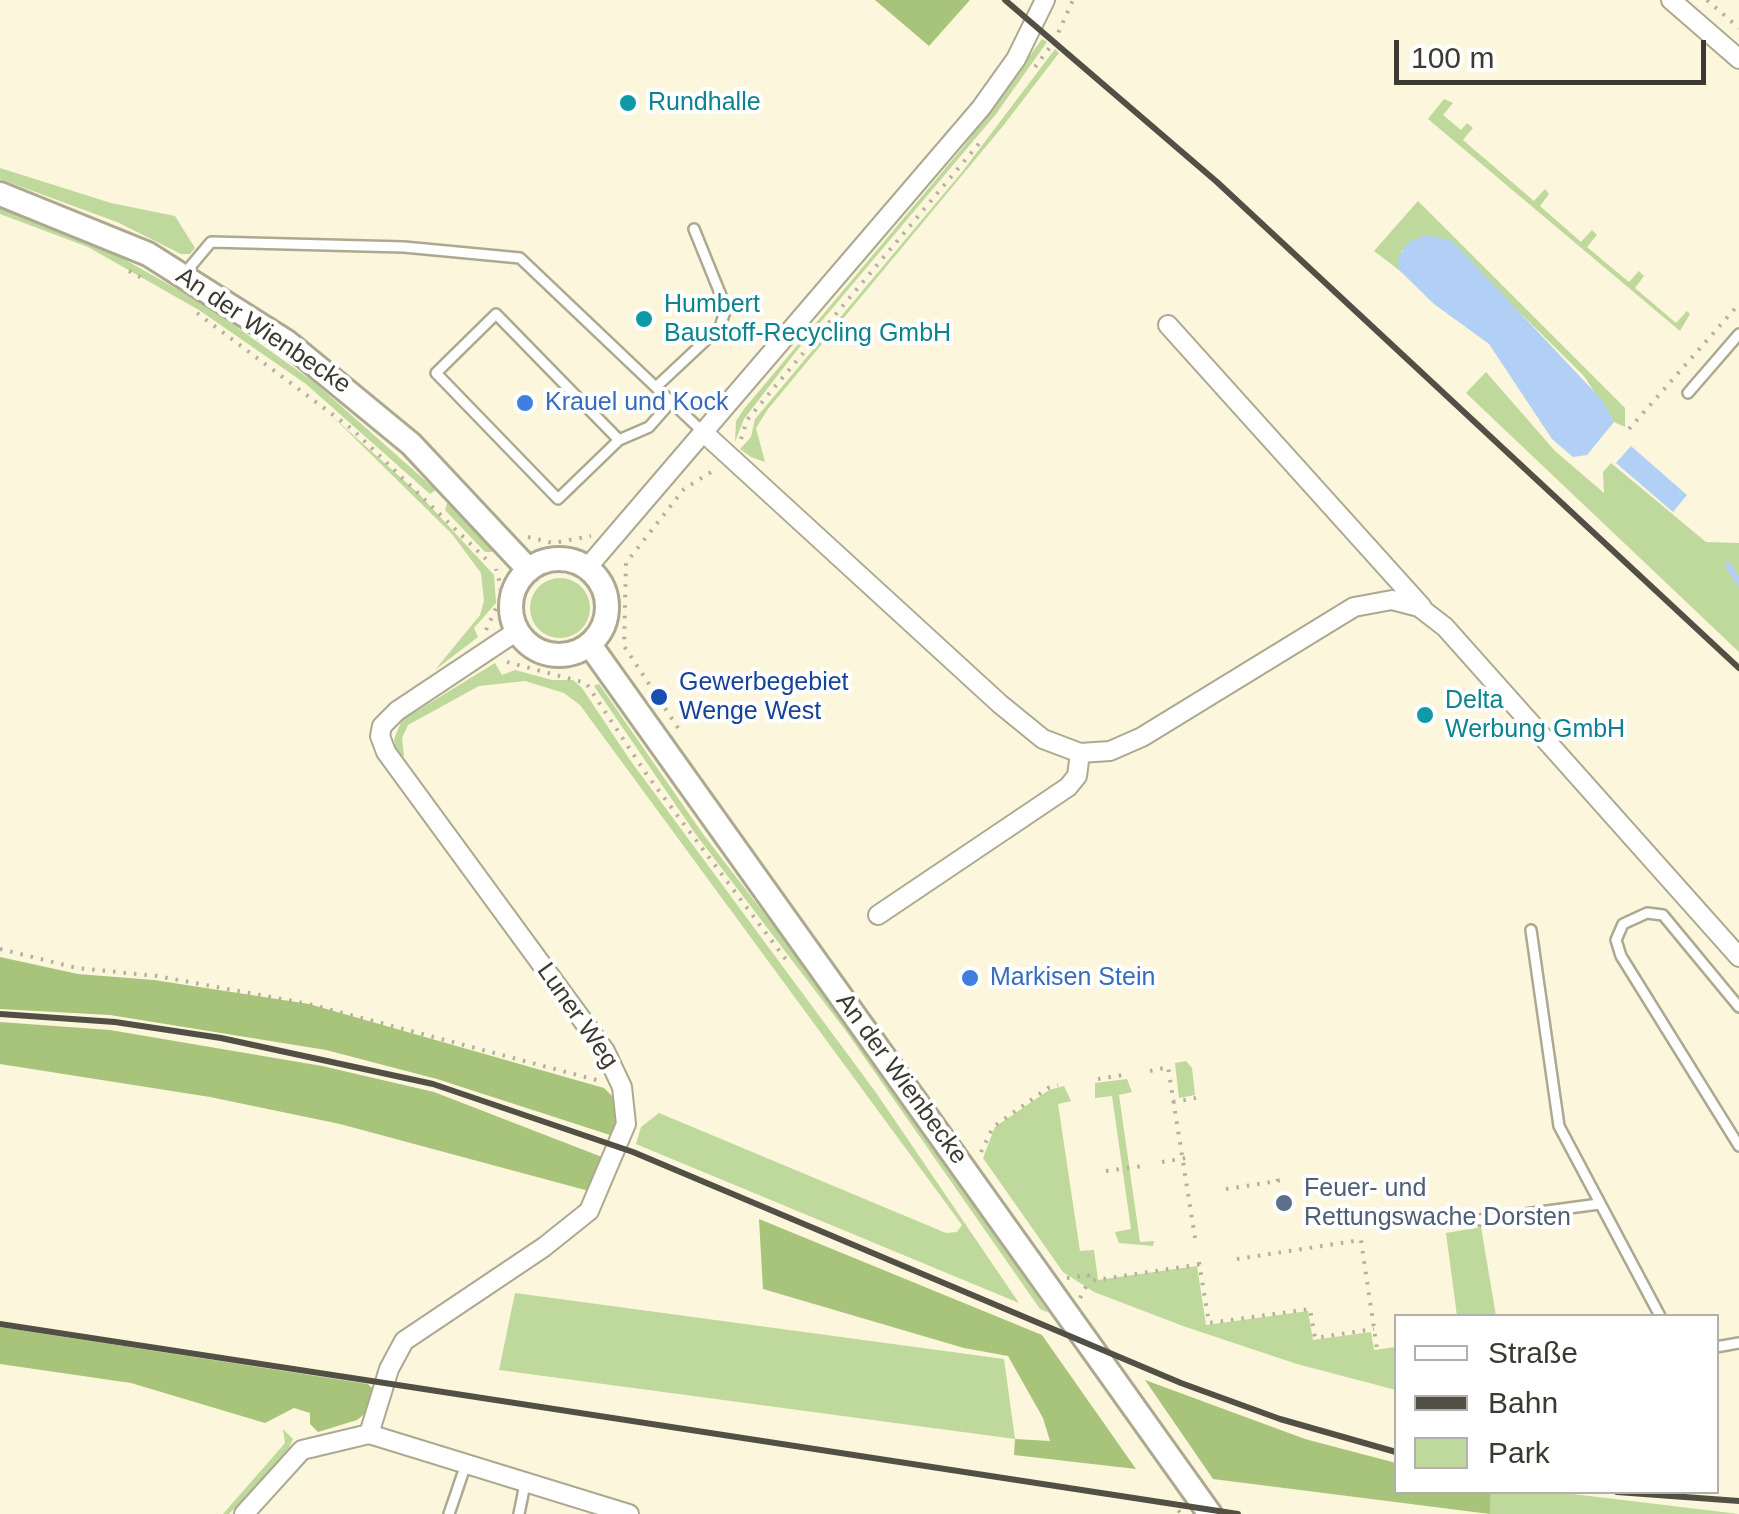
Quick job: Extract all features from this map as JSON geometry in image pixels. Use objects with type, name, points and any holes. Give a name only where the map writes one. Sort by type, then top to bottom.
[{"type":"street","points":[[586,568],[981,108],[1016,59],[1046,0]]},
{"type":"street","points":[[1670,0],[1739,60]]},
{"type":"street","name":"An der Wienbecke","points":[[0,194],[103,233],[183,275],[275,333],[360,398],[436,468],[529,570]]},
{"type":"street","points":[[1168,325],[1739,957]]},
{"type":"street","points":[[703,432],[1000,704],[1043,740],[1080,753],[1127,746],[1354,607],[1392,600],[1427,612]]},
{"type":"street","points":[[557,559],[586,568],[605,591],[608,606],[600,634],[575,653],[542,652],[517,630],[512,618],[514,592],[529,570],[557,559]]},
{"type":"street","name":"Luner Weg","points":[[370,1434],[389,1368],[404,1340],[544,1247],[589,1211],[626,1124],[622,1087],[606,1051],[386,752],[380,736],[382,726],[397,711],[517,630]]},
{"type":"street","name":"An der Wienbecke","points":[[590,645],[1210,1514]]},
{"type":"street","points":[[878,915],[1068,787],[1077,776],[1080,753]]},
{"type":"street","points":[[244,1514],[302,1450],[370,1434],[591,1509],[629,1514]]},
{"type":"lane","points":[[656,388],[720,327],[726,308],[694,229]]},
{"type":"lane","points":[[183,275],[210,242],[404,248],[520,258],[703,432]]},
{"type":"lane","points":[[618,440],[496,314],[436,373],[558,499],[618,440],[648,427],[671,402]]},
{"type":"lane","points":[[1688,394],[1739,334]]},
{"type":"lane","points":[[1739,1007],[1663,915],[1648,913],[1623,924],[1616,940],[1621,956],[1739,1146]]},
{"type":"lane","points":[[1531,930],[1559,1126],[1659,1314]]},
{"type":"lane","points":[[1480,1220],[1599,1204]]},
{"type":"lane","points":[[449,1514],[464,1466]]},
{"type":"lane","points":[[519,1514],[525,1484]]},
{"type":"path","points":[[1032,72],[1054,42],[1073,0]]},
{"type":"path","points":[[1707,0],[1739,28]]},
{"type":"path","points":[[626,652],[626,563],[684,489],[713,474],[729,456],[748,420],[988,131]]},
{"type":"path","points":[[127,271],[159,287]]},
{"type":"path","points":[[1629,429],[1739,304]]},
{"type":"path","points":[[191,309],[352,429],[494,565],[501,587],[486,632]]},
{"type":"path","points":[[524,538],[533,536],[554,543],[593,536]]},
{"type":"path","points":[[502,658],[586,683]]},
{"type":"path","points":[[0,949],[77,968],[157,976],[310,1004],[622,1087]]},
{"type":"path","points":[[1150,1070],[1168,1068],[1196,1244]]},
{"type":"path","points":[[1098,1079],[1123,1075]]},
{"type":"path","points":[[980,1162],[993,1126],[1058,1085]]},
{"type":"path","points":[[1173,1102],[1196,1098]]},
{"type":"path","points":[[1162,1162],[1184,1158]]},
{"type":"path","points":[[1106,1171],[1143,1166]]},
{"type":"path","points":[[1226,1190],[1278,1181],[1277,1177]]},
{"type":"path","points":[[1236,1259],[1361,1240],[1377,1349]]},
{"type":"path","points":[[1089,1281],[1200,1263],[1209,1324],[1310,1310],[1315,1338],[1374,1329]]},
{"type":"path","points":[[1062,1279],[1088,1275],[1086,1293],[1077,1300]]},
{"type":"green space","points":[[875,0],[970,0],[929,46]]},
{"type":"green space","points":[[1042,39],[1047,42],[996,114],[798,349],[744,419],[735,442],[736,421],[744,409],[964,146]]},
{"type":"green space","points":[[1055,49],[1059,53],[1003,126],[768,409],[756,428],[765,462],[740,449],[751,437],[755,419],[962,172]]},
{"type":"green space","points":[[1444,99],[1453,103],[1443,115],[1461,130],[1467,123],[1473,128],[1463,140],[1534,201],[1545,189],[1549,194],[1540,206],[1581,242],[1592,230],[1597,235],[1587,247],[1629,282],[1639,271],[1644,276],[1635,288],[1676,323],[1687,311],[1690,314],[1680,331],[1428,119]]},
{"type":"green space","points":[[0,168],[111,203],[175,216],[195,248],[190,254],[181,254],[117,222],[0,179]]},
{"type":"green space","points":[[1418,201],[1625,408],[1625,427],[1614,422],[1584,376],[1488,281],[1402,250],[1399,270],[1374,251]]},
{"type":"green space","points":[[0,206],[90,240],[207,306],[314,382],[436,490],[430,494],[306,384],[199,310],[88,247],[0,214]]},
{"type":"green space","points":[[1486,372],[1555,451],[1604,493],[1603,472],[1611,463],[1706,542],[1739,543],[1739,652],[1466,393]]},
{"type":"green space","points":[[332,416],[418,493],[494,575],[496,603],[474,628],[478,637],[435,670],[480,615],[484,601],[481,573],[452,534]]},
{"type":"green space","points":[[447,503],[494,552],[485,552],[445,510]]},
{"type":"green space","points":[[560,578],[581,587],[590,608],[581,629],[560,638],[539,629],[530,608],[539,587]]},
{"type":"green space","points":[[495,663],[502,675],[515,670],[552,680],[573,680],[582,688],[630,760],[877,1094],[1019,1303],[636,1144],[641,1127],[659,1113],[946,1233],[957,1232],[962,1225],[580,705],[564,693],[525,681],[479,686],[408,725],[402,738],[404,756],[397,756],[394,739],[402,720]]},
{"type":"green space","points":[[599,684],[703,834],[853,1029],[1049,1313],[1040,1309],[846,1031],[697,836],[594,686]]},
{"type":"green space","points":[[0,957],[78,974],[154,980],[309,1004],[604,1088],[612,1096],[618,1129],[613,1136],[437,1079],[326,1050],[110,1015],[0,1009]]},
{"type":"green space","points":[[0,1022],[110,1030],[322,1066],[434,1092],[602,1157],[589,1191],[340,1124],[210,1097],[0,1064]]},
{"type":"green space","points":[[1186,1061],[1192,1068],[1195,1095],[1179,1098],[1175,1063]]},
{"type":"green space","points":[[1127,1079],[1132,1092],[1119,1095],[1140,1242],[1154,1241],[1153,1246],[1119,1243],[1115,1232],[1131,1229],[1112,1096],[1095,1098],[1095,1083]]},
{"type":"green space","points":[[1064,1086],[1071,1101],[1058,1104],[1080,1251],[1094,1250],[1098,1280],[1197,1266],[1206,1325],[1308,1311],[1313,1340],[1371,1332],[1374,1350],[1394,1347],[1394,1389],[1297,1364],[1183,1326],[1094,1292],[1063,1272],[983,1158],[995,1127],[1049,1090]]},
{"type":"green space","points":[[759,1219],[1042,1335],[1136,1469],[1014,1455],[1015,1439],[1050,1441],[1043,1418],[1008,1356],[964,1348],[763,1289]]},
{"type":"green space","points":[[1481,1227],[1496,1314],[1457,1314],[1446,1233]]},
{"type":"green space","points":[[515,1293],[1004,1359],[1015,1439],[499,1370]]},
{"type":"green space","points":[[0,1327],[368,1384],[374,1390],[372,1408],[357,1420],[318,1432],[310,1424],[310,1413],[294,1408],[265,1423],[131,1383],[0,1364]]},
{"type":"green space","points":[[1145,1380],[1305,1439],[1394,1462],[1394,1494],[1491,1494],[1490,1514],[1213,1479]]},
{"type":"green space","points":[[283,1429],[293,1439],[286,1455],[229,1514],[223,1514],[285,1443]]},
{"type":"green space","points":[[1491,1494],[1573,1494],[1739,1514],[1490,1514]]},
{"type":"water","points":[[1425,235],[1450,240],[1460,249],[1602,400],[1614,422],[1587,455],[1573,457],[1552,439],[1489,344],[1434,304],[1399,270],[1398,259],[1407,243]]},
{"type":"water","points":[[1631,446],[1687,495],[1673,512],[1616,463]]},
{"type":"waterway","points":[[1728,565],[1739,583]]},
{"type":"railway","points":[[1005,0],[1217,182],[1739,668]]},
{"type":"railway","points":[[0,1014],[115,1022],[221,1038],[433,1084],[633,1152],[1181,1383],[1280,1419],[1394,1451]]},
{"type":"railway","points":[[0,1324],[1238,1514]]},
{"type":"railway","points":[[1644,1494],[1739,1501]]},
{"type":"place","name":"Rundhalle","points":[[628,103]]},
{"type":"place","name":"Humbert Baustoff-Recycling GmbH","points":[[644,319]]},
{"type":"place","name":"Krauel und Kock","points":[[525,403]]},
{"type":"place","name":"Gewerbegebiet Wenge West","points":[[659,697]]},
{"type":"place","name":"Delta Werbung GmbH","points":[[1425,715]]},
{"type":"place","name":"Markisen Stein","points":[[970,978]]},
{"type":"place","name":"Feuer- und Rettungswache Dorsten","points":[[1284,1203]]}]
